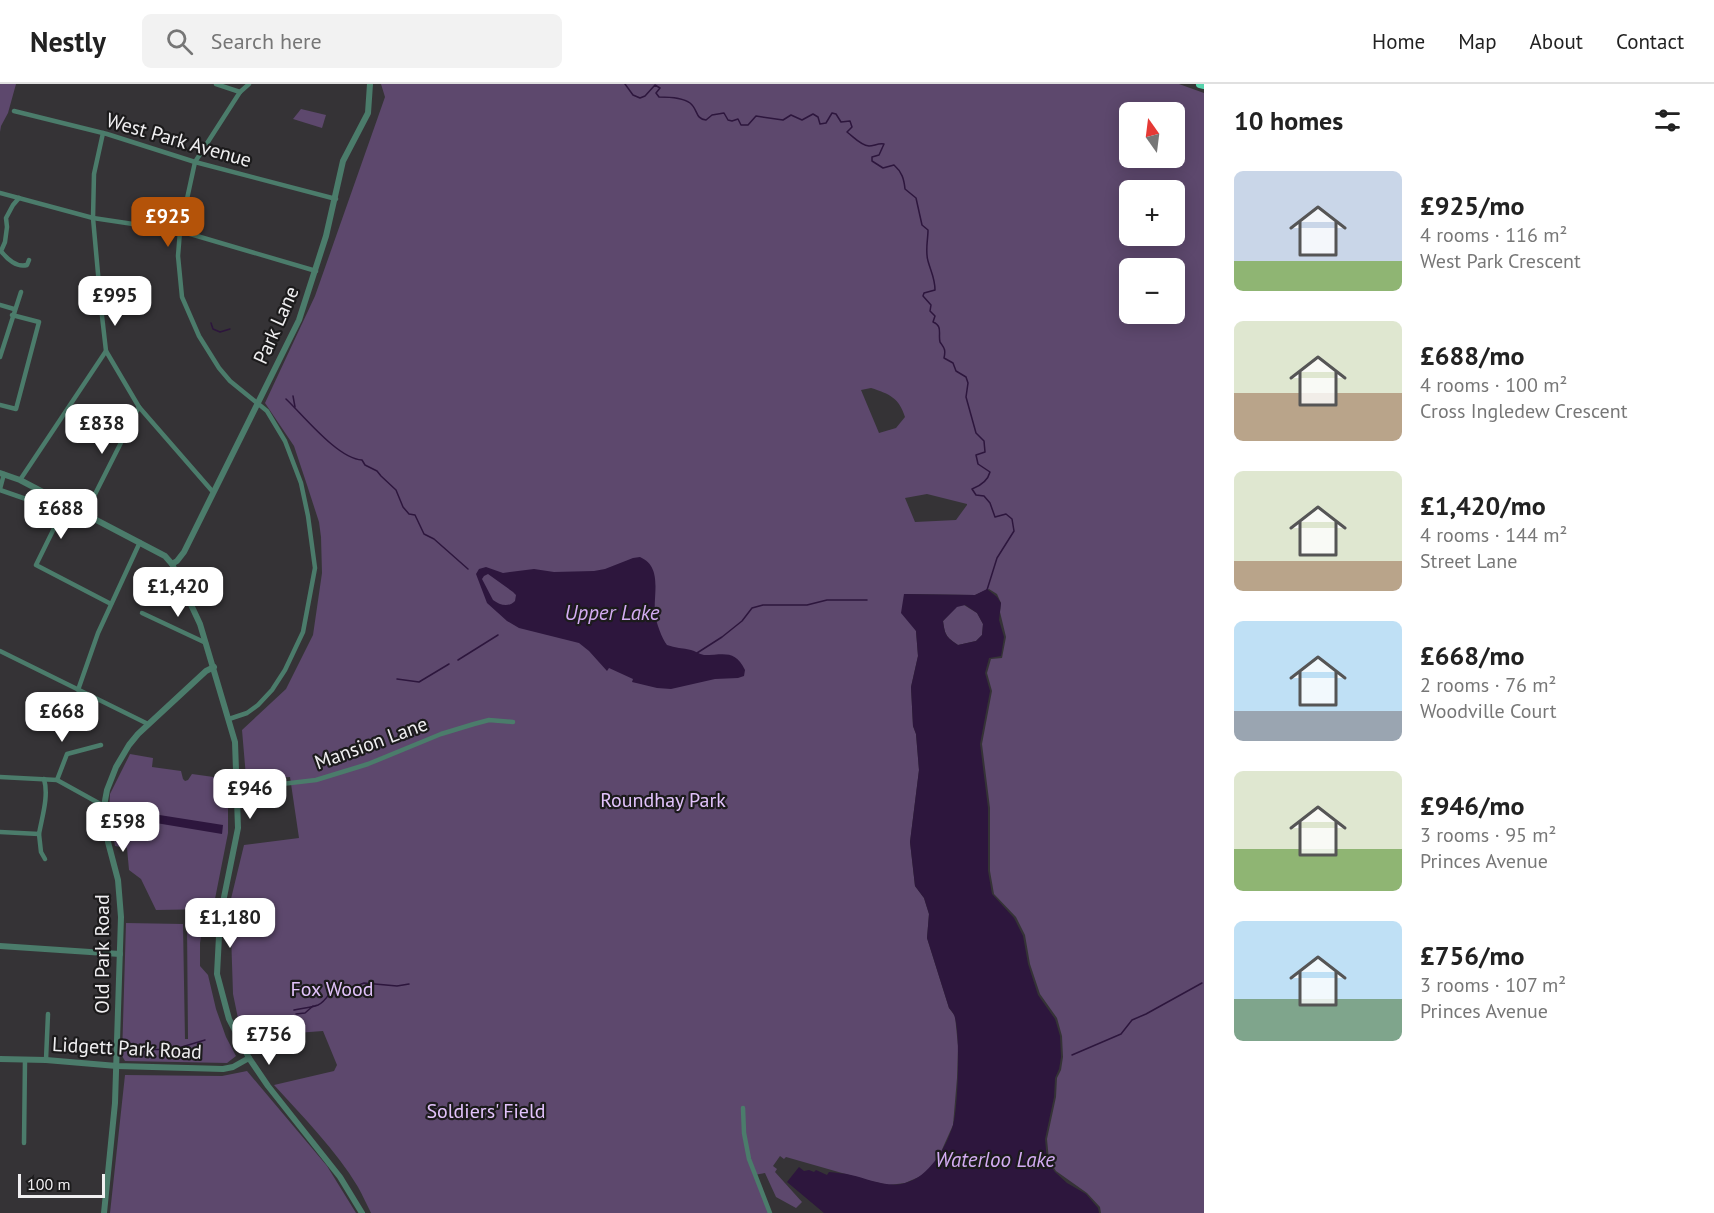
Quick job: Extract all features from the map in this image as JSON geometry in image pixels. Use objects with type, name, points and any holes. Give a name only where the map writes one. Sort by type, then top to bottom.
[{"type":"highway","points":[[1200,84],[1204,86]]},
{"type":"street","points":[[216,84],[240,92]]},
{"type":"street","points":[[229,719],[247,713],[258,705],[272,690],[285,670],[303,632],[315,568],[301,483],[285,441],[267,411],[230,381],[219,368],[198,336],[182,297],[178,256],[180,231],[195,162],[240,92],[249,84]]},
{"type":"street","name":"Park Lane","points":[[172,564],[184,552],[299,320],[316,271],[336,199],[343,160],[368,112],[370,84]]},
{"type":"street","name":"West Park Avenue","points":[[14,111],[103,133],[195,162],[336,199]]},
{"type":"street","points":[[103,133],[94,174],[93,218],[106,351],[139,407],[213,492]]},
{"type":"street","points":[[0,193],[93,218],[180,231],[316,271]]},
{"type":"street","points":[[19,198],[6,218],[7,227],[1,251],[11,261],[30,271]]},
{"type":"street","points":[[24,267],[29,260]]},
{"type":"street","points":[[0,357],[1,348],[21,292]]},
{"type":"street","points":[[0,305],[39,322],[16,409],[0,405]]},
{"type":"street","points":[[0,327],[8,329]]},
{"type":"street","points":[[20,480],[106,351]]},
{"type":"street","points":[[85,514],[139,407]]},
{"type":"street","points":[[36,489],[26,499],[0,489],[2,474],[20,480],[165,556],[172,564],[200,624],[235,742],[238,828],[220,917],[218,979],[229,1019],[249,1058],[268,1086],[340,1177],[362,1213]]},
{"type":"street","points":[[66,504],[36,565],[111,604]]},
{"type":"street","points":[[78,690],[98,633],[140,542]]},
{"type":"street","points":[[142,613],[206,643]]},
{"type":"street","points":[[0,651],[148,724]]},
{"type":"street","name":"Old Park Road","points":[[104,1213],[117,1066],[121,899],[107,836],[104,806],[107,790],[116,767],[129,745],[148,724],[206,671],[214,667]]},
{"type":"street","name":"Mansion Lane","points":[[238,789],[316,780],[368,764],[441,734],[474,724],[489,720],[513,722]]},
{"type":"street","points":[[57,780],[66,754],[101,746]]},
{"type":"street","points":[[0,777],[57,780],[104,806]]},
{"type":"street","points":[[44,779],[46,796],[39,834],[41,852],[45,859]]},
{"type":"street","points":[[0,832],[39,834]]},
{"type":"street","points":[[0,946],[120,954]]},
{"type":"street","points":[[46,1060],[48,1014]]},
{"type":"street","name":"Lidgett Park Road","points":[[0,1059],[224,1069],[249,1058]]},
{"type":"street","points":[[24,1143],[25,1060]]},
{"type":"street","points":[[743,1108],[747,1150],[754,1175],[764,1194],[770,1213]]},
{"type":"green space","points":[[0,84],[16,84],[0,132]]},
{"type":"green space","points":[[381,84],[1179,84],[1204,93],[1204,1213],[1101,1213],[1100,1207],[1087,1193],[1056,1171],[1049,1160],[1047,1139],[1056,1097],[1057,1078],[1063,1057],[1062,1036],[1057,1018],[1040,994],[1030,964],[1025,935],[1016,917],[994,894],[990,871],[990,808],[982,744],[992,691],[987,673],[991,659],[1002,658],[1006,637],[1000,612],[1001,603],[997,594],[989,589],[975,595],[904,594],[916,631],[918,656],[911,687],[919,770],[910,842],[915,886],[924,898],[929,914],[927,938],[949,1008],[955,1016],[958,1046],[953,1125],[931,1168],[921,1176],[905,1183],[889,1185],[786,1157],[784,1159],[780,1156],[773,1166],[777,1169],[775,1172],[802,1202],[796,1208],[776,1197],[765,1173],[754,1175],[771,1213],[371,1213],[358,1187],[340,1160],[274,1085],[334,1071],[337,1065],[323,1031],[296,1033],[248,1044],[239,1023],[233,994],[230,903],[244,845],[299,838],[290,777],[249,781],[246,777],[242,730],[286,689],[313,635],[322,573],[319,522],[294,446],[265,403],[315,296],[385,97]],"holes":[[[871,388],[897,401],[905,417],[896,428],[879,433],[861,390]],[[927,494],[967,505],[956,520],[915,522],[905,498]]]},
{"type":"green space","points":[[301,109],[326,115],[322,128],[293,119]]},
{"type":"green space","points":[[964,605],[977,613],[983,624],[982,635],[976,641],[958,645],[947,635],[943,621],[957,606]]},
{"type":"green space","points":[[130,754],[153,758],[152,767],[181,771],[185,781],[192,774],[228,779],[228,833],[213,909],[156,910],[141,879],[129,870],[127,848],[115,846],[109,811],[110,794]]},
{"type":"green space","points":[[126,923],[183,924],[185,1039],[188,1039],[187,925],[203,925],[200,966],[208,975],[216,1009],[236,1056],[227,1063],[125,1061],[122,1056]]},
{"type":"green space","points":[[247,1071],[327,1166],[356,1213],[110,1213],[125,1075],[222,1076]]},
{"type":"water","name":"Upper Lake","points":[[640,557],[652,567],[656,617],[661,635],[667,645],[704,655],[733,656],[745,670],[744,676],[715,679],[671,689],[632,682],[633,679],[609,668],[607,671],[579,643],[519,628],[507,621],[487,603],[476,574],[479,569],[486,567],[503,573],[534,569],[554,572],[594,571]],"holes":[[[488,574],[516,595],[515,601],[507,605],[498,603],[493,600],[482,579]]]},
{"type":"water","name":"Waterloo Lake","points":[[987,589],[997,597],[1001,603],[999,620],[1004,637],[1001,656],[989,658],[985,673],[990,691],[980,744],[988,808],[988,871],[992,894],[1014,918],[1023,936],[1028,964],[1038,995],[1055,1019],[1060,1036],[1061,1057],[1055,1078],[1054,1097],[1045,1139],[1047,1161],[1067,1183],[1086,1194],[1098,1208],[1099,1213],[824,1213],[787,1182],[799,1167],[804,1171],[814,1172],[816,1170],[827,1175],[829,1172],[846,1174],[885,1184],[905,1183],[922,1175],[929,1168],[941,1152],[953,1125],[958,1070],[956,1024],[927,938],[929,914],[924,898],[915,886],[910,842],[919,770],[911,687],[918,656],[916,631],[901,613],[904,594],[975,595]],"holes":[[[965,605],[977,613],[983,624],[982,635],[976,641],[958,645],[945,633],[943,621],[957,607]]]},
{"type":"water","points":[[134,811],[223,825],[222,834],[132,819]]},
{"type":"waterway","points":[[625,84],[633,95],[640,98],[655,85],[660,88],[656,93],[659,97],[687,101],[693,105],[702,119],[706,120],[712,115],[724,113],[728,120],[738,119],[741,125],[748,125],[756,116],[783,120],[791,115],[802,120],[813,114],[818,117],[820,124],[826,123],[832,113],[836,114],[841,122],[850,121],[852,127],[847,132],[860,142],[869,146],[884,144],[879,155],[872,157],[872,161],[883,168],[894,165],[902,176],[905,189],[916,198],[922,225],[928,230],[927,257],[935,286],[935,290],[924,293],[923,296],[931,305],[930,311],[935,316],[933,322],[939,328],[940,342],[945,351],[944,358],[953,363],[956,371],[966,377],[968,383],[966,397],[976,433],[984,441],[985,452],[976,455],[978,464],[990,472],[983,482],[972,489],[976,495],[984,496],[990,503],[995,517],[1006,514],[1012,519],[1014,531],[997,558],[987,590]]},
{"type":"waterway","points":[[211,323],[213,329],[220,332],[230,329]]},
{"type":"waterway","points":[[293,396],[295,407]]},
{"type":"waterway","points":[[286,399],[342,452],[362,460],[365,465],[377,471],[396,490],[403,507],[409,514],[415,515],[424,534],[434,539],[468,569]]},
{"type":"waterway","points":[[697,653],[742,621],[752,608],[763,605],[807,605],[827,600],[867,600]]},
{"type":"waterway","points":[[458,660],[498,635]]},
{"type":"waterway","points":[[397,679],[419,682],[449,664]]},
{"type":"waterway","points":[[294,1010],[318,1005],[340,984],[351,988],[364,983],[397,986],[409,984]]},
{"type":"waterway","points":[[1072,1055],[1121,1034],[1132,1020],[1202,983]]},
{"type":"waterway","points":[[296,1014],[305,1013],[313,1006]]},
{"type":"waterway","points":[[132,1052],[175,1049],[205,1040]]},
{"type":"park label","name":"Roundhay Park","points":[[663,800]]},
{"type":"park label","name":"Fox Wood","points":[[332,989]]},
{"type":"park label","name":"Soldiers' Field","points":[[486,1111]]}]
